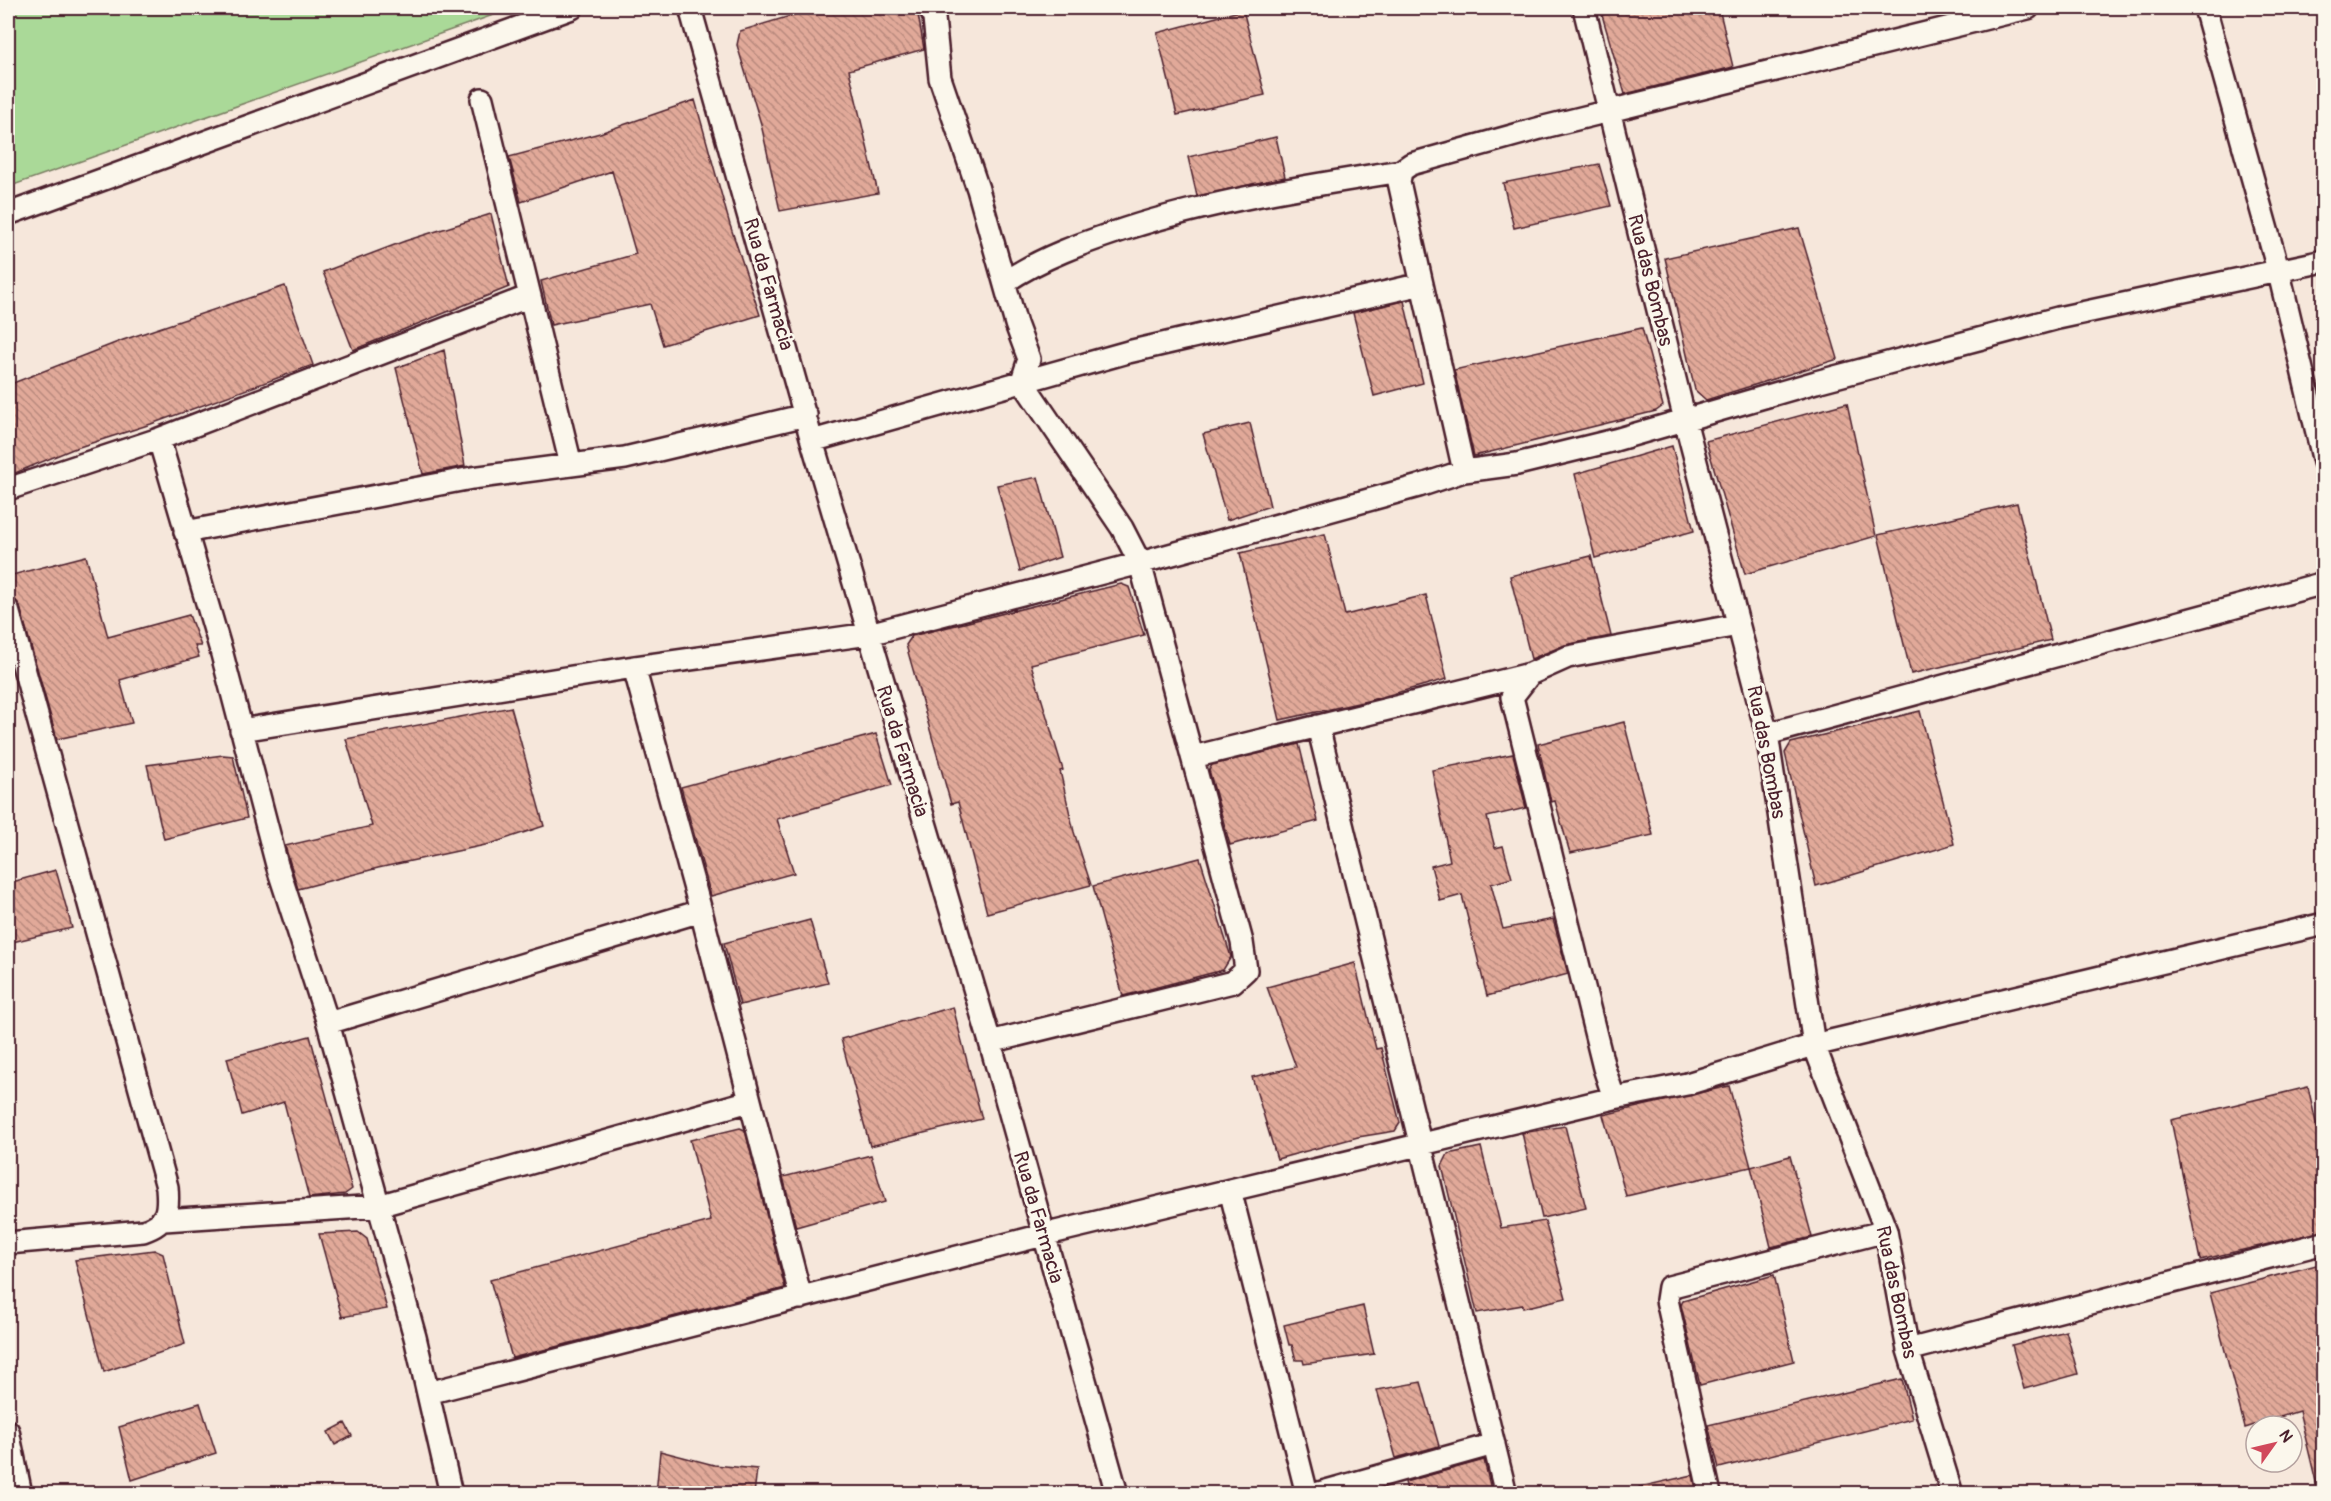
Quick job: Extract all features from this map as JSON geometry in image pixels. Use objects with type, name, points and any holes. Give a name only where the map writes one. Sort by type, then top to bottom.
[{"type":"street","points":[[8,214],[572,8]]},
{"type":"street","name":"Rua da Farmacia","points":[[690,8],[812,441],[990,1042],[1117,1494]]},
{"type":"street","points":[[930,8],[934,18],[940,78],[978,189],[1029,359],[1022,381]]},
{"type":"street","name":"Rua das Bombas","points":[[1584,8],[1685,420],[1767,734],[1814,1045],[1886,1231],[1908,1350],[1952,1494]]},
{"type":"street","points":[[1005,282],[1030,265],[1086,242],[1176,213],[1267,193],[1401,171],[1411,164],[1610,111],[2028,8]]},
{"type":"street","points":[[2205,8],[2278,273],[2324,462]]},
{"type":"street","points":[[482,99],[571,465]]},
{"type":"street","points":[[1401,171],[1399,182],[1464,471]]},
{"type":"street","points":[[241,730],[634,667],[869,634],[1140,563],[1464,471],[1517,464],[2058,318],[2278,273],[2324,261]]},
{"type":"street","points":[[812,441],[1128,352],[1422,284]]},
{"type":"street","points":[[8,489],[159,439],[530,296]]},
{"type":"street","points":[[990,1042],[1233,982],[1246,970],[1242,942],[1140,563],[1122,528],[1022,381]]},
{"type":"street","points":[[185,532],[472,478],[625,458],[806,415]]},
{"type":"street","points":[[159,439],[200,578],[277,865],[328,1023],[428,1393],[451,1494]]},
{"type":"street","points":[[1767,734],[2324,583]]},
{"type":"street","points":[[8,610],[167,1187],[169,1208],[164,1220],[156,1227],[143,1231],[8,1243]]},
{"type":"street","points":[[1192,757],[1530,674],[1568,657],[1738,625]]},
{"type":"street","points":[[634,667],[701,911],[801,1298]]},
{"type":"street","points":[[1530,674],[1512,697],[1604,1068],[1614,1098]]},
{"type":"street","points":[[1318,726],[1506,1494]]},
{"type":"street","points":[[328,1023],[701,911]]},
{"type":"street","points":[[428,1393],[1043,1235],[1614,1098],[1686,1084],[1754,1061],[1814,1045],[2324,924]]},
{"type":"street","points":[[164,1220],[378,1206],[750,1101]]},
{"type":"street","points":[[1230,1190],[1307,1494]]},
{"type":"street","points":[[1710,1494],[1667,1300],[1670,1287],[1886,1231]]},
{"type":"street","points":[[1908,1350],[2324,1243]]},
{"type":"street","points":[[8,1431],[21,1494]]},
{"type":"street","points":[[1315,1494],[1494,1444]]},
{"type":"green space","points":[[8,8],[513,8],[8,187]]},
{"type":"building","points":[[817,8],[917,8],[924,49],[849,70],[878,193],[780,211],[761,124],[737,45],[740,31]]},
{"type":"building","points":[[1628,8],[1719,8],[1733,67],[1625,94],[1602,15]]},
{"type":"building","points":[[1243,10],[1265,95],[1177,115],[1157,33]]},
{"type":"building","points":[[695,100],[730,225],[760,315],[663,345],[650,304],[551,325],[541,281],[636,254],[612,171],[521,202],[509,157],[600,133]]},
{"type":"building","points":[[1276,137],[1285,177],[1197,196],[1188,157]]},
{"type":"building","points":[[1599,164],[1611,206],[1514,228],[1503,183]]},
{"type":"building","points":[[491,214],[509,287],[353,350],[323,272],[405,241]]},
{"type":"building","points":[[1799,228],[1838,359],[1706,400],[1695,390],[1665,258]]},
{"type":"building","points":[[285,286],[313,365],[151,424],[73,449],[8,476],[8,385],[123,340]]},
{"type":"building","points":[[1404,301],[1423,383],[1374,396],[1353,313]]},
{"type":"building","points":[[1642,328],[1663,406],[1656,411],[1474,456],[1454,370]]},
{"type":"building","points":[[444,350],[465,466],[423,474],[396,368]]},
{"type":"building","points":[[1847,403],[1876,536],[1745,574],[1706,441]]},
{"type":"building","points":[[1250,423],[1270,506],[1227,520],[1203,434]]},
{"type":"building","points":[[1672,446],[1694,531],[1595,558],[1575,474]]},
{"type":"building","points":[[1038,477],[1060,557],[1020,571],[997,485]]},
{"type":"building","points":[[2017,503],[2051,640],[1911,674],[1878,535]]},
{"type":"building","points":[[1325,534],[1345,615],[1426,595],[1447,679],[1367,701],[1280,720],[1240,553]]},
{"type":"building","points":[[86,556],[108,637],[189,615],[201,646],[195,646],[199,657],[120,680],[132,723],[57,739],[20,607],[10,598],[8,576]]},
{"type":"building","points":[[1591,556],[1611,636],[1565,645],[1531,659],[1510,576]]},
{"type":"building","points":[[1121,584],[1129,587],[1144,635],[1031,664],[1063,770],[1060,771],[1074,832],[1091,885],[987,913],[958,802],[951,804],[906,645],[912,636]]},
{"type":"building","points":[[511,707],[544,826],[490,844],[378,868],[298,889],[285,846],[372,826],[346,739]]},
{"type":"building","points":[[1920,711],[1954,844],[1816,886],[1785,753],[1791,743]]},
{"type":"building","points":[[1624,722],[1653,835],[1570,853],[1555,801],[1551,802],[1538,744]]},
{"type":"building","points":[[876,734],[892,785],[777,819],[794,873],[711,896],[681,787]]},
{"type":"building","points":[[1299,744],[1318,821],[1230,845],[1209,770],[1212,765]]},
{"type":"building","points":[[1513,754],[1526,808],[1487,817],[1495,848],[1503,846],[1512,878],[1491,884],[1503,929],[1553,919],[1568,974],[1487,996],[1462,895],[1440,901],[1431,866],[1450,861],[1432,770]]},
{"type":"building","points":[[223,755],[233,756],[247,818],[164,839],[147,765]]},
{"type":"building","points":[[1200,858],[1231,957],[1223,970],[1123,996],[1093,886]]},
{"type":"building","points":[[56,870],[72,928],[8,943],[8,883]]},
{"type":"building","points":[[810,920],[828,983],[740,1005],[724,943]]},
{"type":"building","points":[[1355,963],[1376,1049],[1381,1048],[1400,1123],[1395,1131],[1358,1137],[1277,1159],[1252,1077],[1296,1067],[1267,987]]},
{"type":"building","points":[[953,1007],[982,1119],[870,1146],[841,1039]]},
{"type":"building","points":[[310,1036],[352,1189],[345,1194],[309,1198],[284,1102],[242,1115],[227,1058]]},
{"type":"building","points":[[1729,1086],[1751,1167],[1626,1196],[1603,1115]]},
{"type":"building","points":[[2308,1087],[2324,1158],[2324,1231],[2200,1260],[2171,1120]]},
{"type":"building","points":[[1565,1126],[1586,1208],[1542,1218],[1522,1133]]},
{"type":"building","points":[[740,1128],[745,1130],[785,1288],[512,1358],[490,1280],[711,1221],[690,1140]]},
{"type":"building","points":[[1481,1147],[1501,1228],[1545,1221],[1566,1298],[1523,1308],[1523,1305],[1477,1313],[1442,1166],[1448,1154]]},
{"type":"building","points":[[871,1155],[885,1202],[796,1227],[783,1177]]},
{"type":"building","points":[[1790,1156],[1812,1237],[1771,1247],[1751,1167]]},
{"type":"building","points":[[358,1232],[367,1239],[387,1309],[342,1317],[319,1234]]},
{"type":"building","points":[[154,1250],[163,1254],[185,1344],[104,1372],[75,1260]]},
{"type":"building","points":[[2324,1263],[2324,1489],[2318,1490],[2304,1432],[2304,1414],[2300,1414],[2299,1411],[2289,1414],[2244,1414],[2244,1424],[2210,1293]]},
{"type":"building","points":[[1774,1275],[1794,1361],[1700,1385],[1681,1305],[1683,1301]]},
{"type":"building","points":[[1363,1306],[1374,1354],[1304,1364],[1303,1360],[1296,1360],[1284,1325]]},
{"type":"building","points":[[2066,1331],[2078,1374],[2024,1389],[2012,1345]]},
{"type":"building","points":[[1902,1379],[1912,1419],[1719,1468],[1708,1425]]},
{"type":"building","points":[[1421,1382],[1439,1446],[1396,1458],[1377,1390]]},
{"type":"building","points":[[200,1403],[216,1453],[132,1480],[119,1427]]},
{"type":"building","points":[[345,1423],[352,1436],[335,1445],[328,1432]]},
{"type":"building","points":[[660,1451],[714,1465],[757,1469],[754,1494],[656,1494]]},
{"type":"building","points":[[1484,1460],[1492,1494],[1408,1494],[1405,1482]]},
{"type":"building","points":[[1693,1475],[1697,1494],[1639,1494],[1639,1487]]}]
